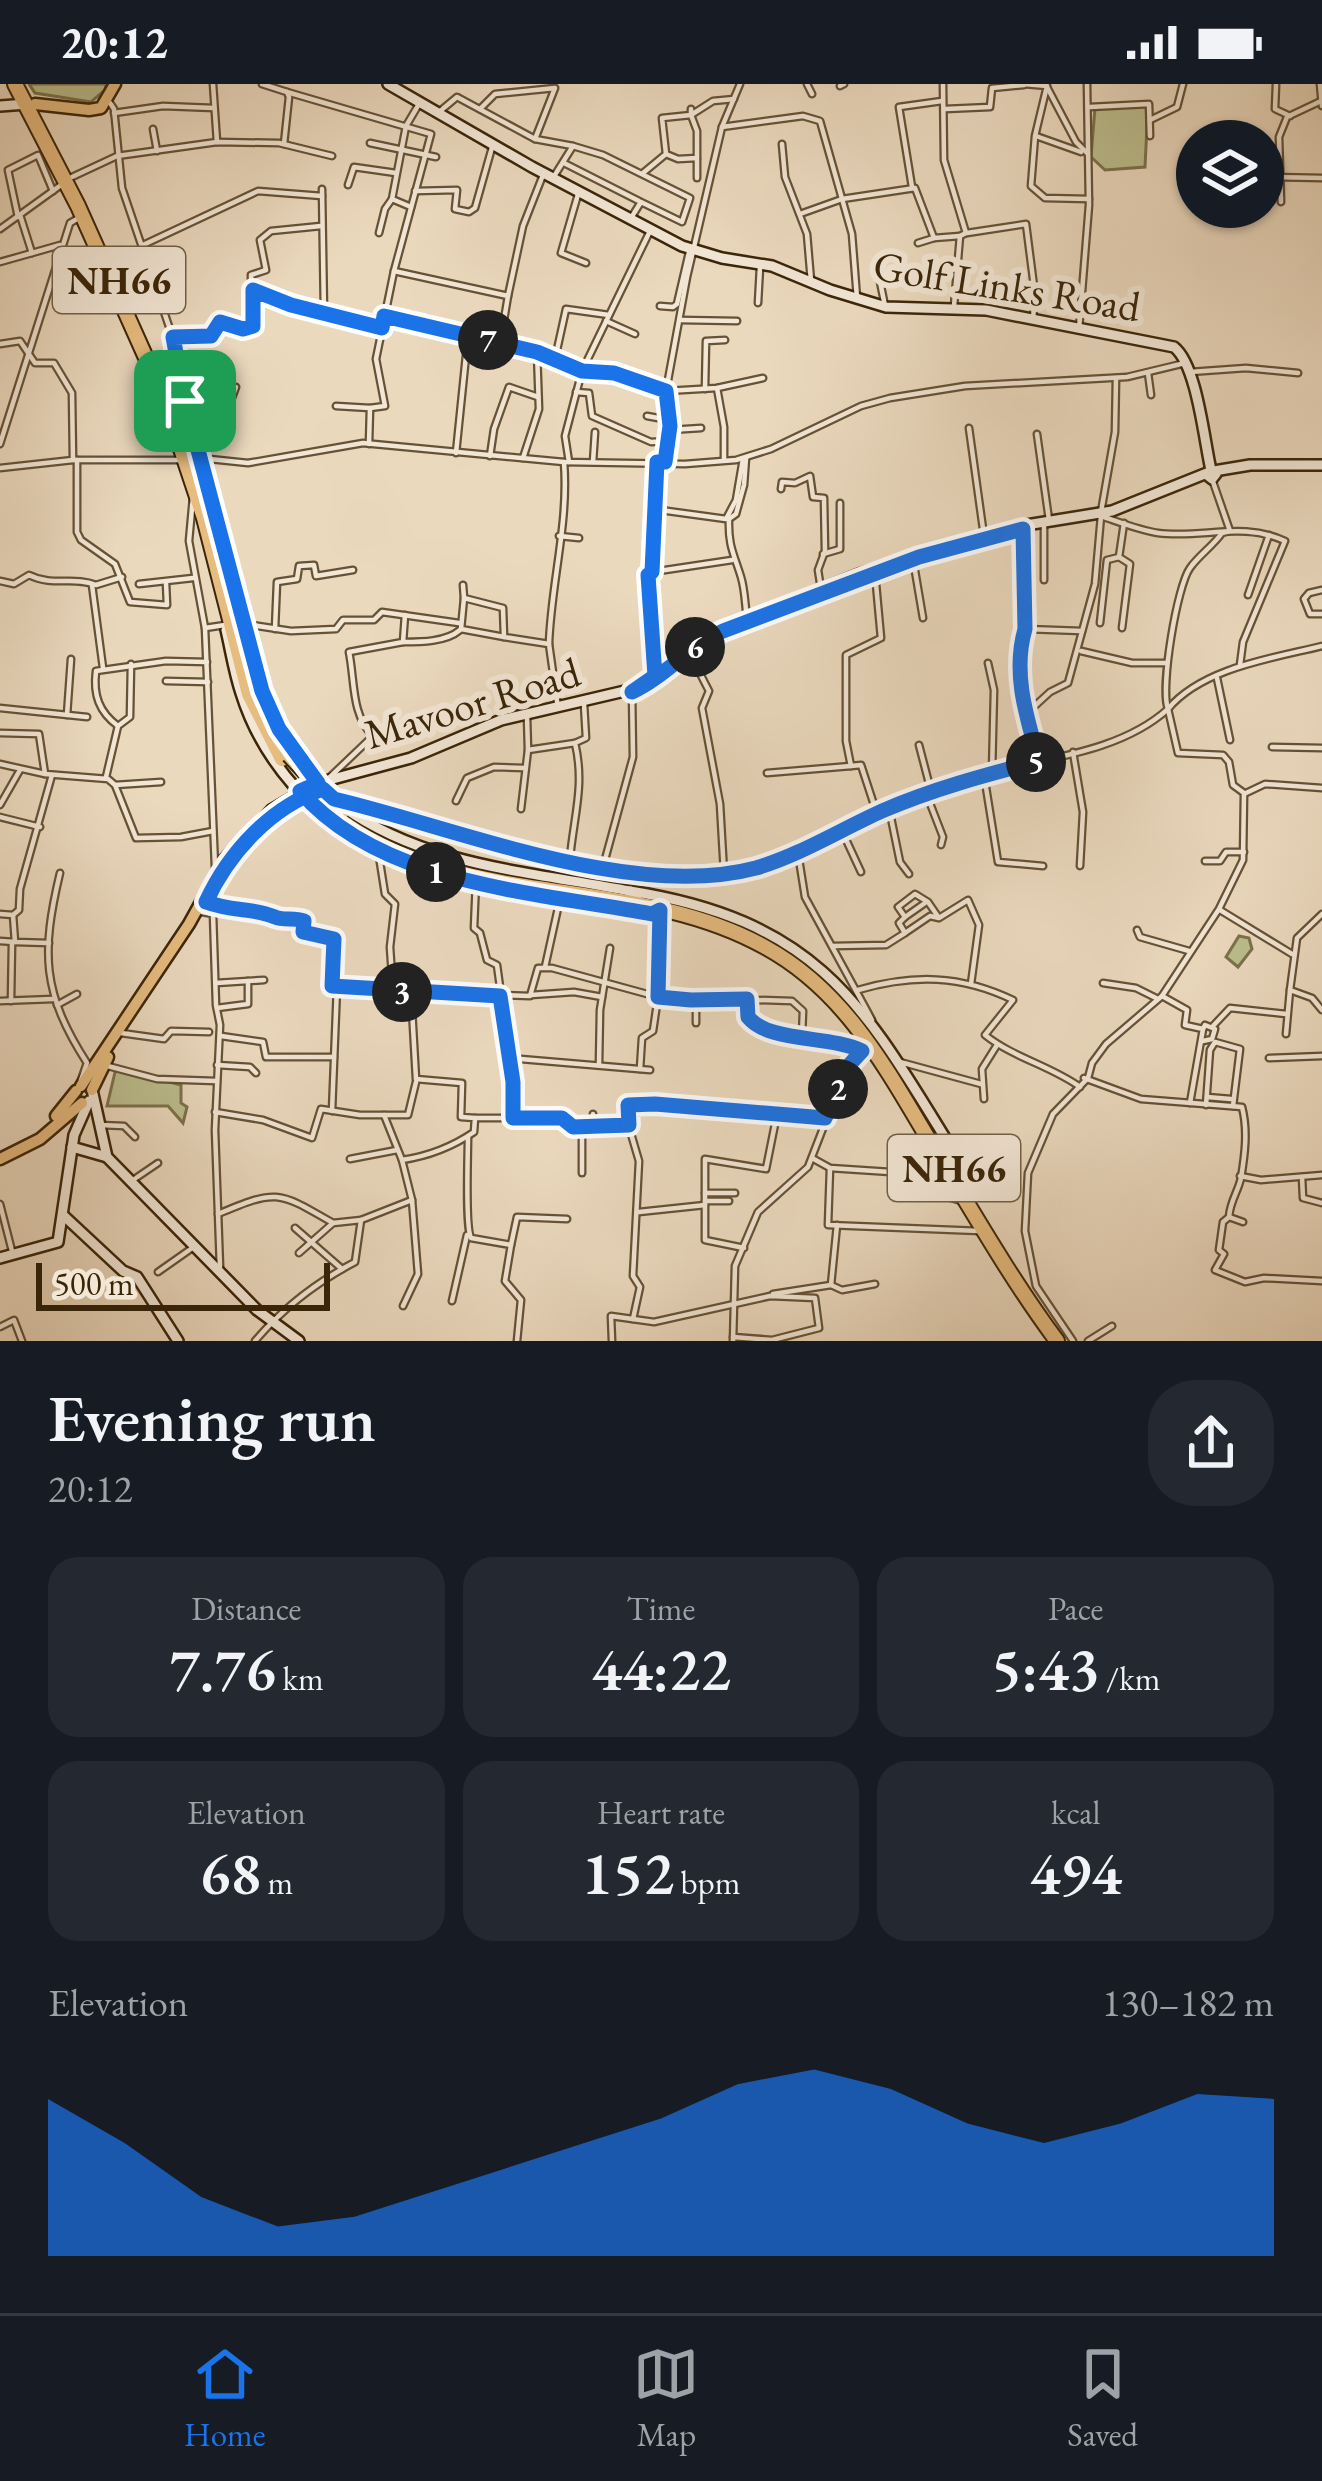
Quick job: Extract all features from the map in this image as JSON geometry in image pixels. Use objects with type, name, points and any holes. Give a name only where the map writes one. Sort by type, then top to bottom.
[{"type":"highway","name":"NH66","points":[[20,84],[64,183],[159,369],[208,502],[223,574]]},
{"type":"highway","name":"NH66","points":[[64,183],[193,459],[254,681],[285,757],[382,839],[430,857],[687,908],[779,947],[823,980],[874,1036],[964,1191],[1070,1341]]},
{"type":"highway","name":"NH66","points":[[330,795],[374,844],[421,864],[719,925],[786,959],[834,1000],[893,1066],[985,1231],[1057,1341]]},
{"type":"main road","points":[[0,106],[111,107],[115,84]]},
{"type":"main road","name":"Golf Links Road","points":[[388,84],[549,176],[692,249],[760,264],[885,306],[954,306],[1174,346],[1188,367]]},
{"type":"main road","points":[[1188,367],[1211,474]]},
{"type":"main road","points":[[193,459],[193,497],[245,624],[270,710],[298,760],[330,795],[364,822],[393,837],[448,856],[714,909],[778,937],[815,963],[872,1023],[893,1066]]},
{"type":"main road","name":"Mavoor Road","points":[[330,795],[501,720],[632,690],[704,637],[919,554],[1047,522],[1101,514],[1211,474],[1250,465],[1322,467]]},
{"type":"main road","name":"Mavoor Road","points":[[85,1094],[217,874],[261,826],[302,794],[330,795],[527,716],[632,690],[660,677],[688,652],[723,631],[914,559],[1047,522]]},
{"type":"main road","points":[[223,574],[225,625],[241,694],[254,724],[302,794],[342,829],[378,852],[422,869],[652,914],[660,910]]},
{"type":"main road","name":"Mavoor Road","points":[[0,1157],[41,1133],[85,1094],[204,907],[217,874]]},
{"type":"main road","points":[[85,1094],[100,1125],[107,1157]]},
{"type":"main road","points":[[0,1258],[58,1242],[85,1094]]},
{"type":"main road","points":[[72,1147],[107,1157],[221,1273],[299,1341]]},
{"type":"main road","points":[[64,1216],[123,1270],[137,1277],[178,1341]]},
{"type":"street","points":[[213,84],[217,142]]},
{"type":"street","points":[[262,84],[431,134],[376,359],[385,406],[336,406]]},
{"type":"street","points":[[439,112],[457,97],[460,84]]},
{"type":"street","points":[[489,84],[495,94]]},
{"type":"street","points":[[672,323],[677,321],[677,304],[722,127],[740,84]]},
{"type":"street","points":[[807,84],[812,94]]},
{"type":"street","points":[[943,84],[944,160],[963,234],[954,306]]},
{"type":"street","points":[[1079,329],[1088,199],[1087,84]]},
{"type":"street","points":[[1148,121],[1177,107],[1183,84]]},
{"type":"street","points":[[1276,84],[1275,109],[1290,116]]},
{"type":"street","points":[[1284,127],[1290,116],[1322,103],[1319,84]]},
{"type":"street","points":[[1047,85],[1087,154]]},
{"type":"street","points":[[934,238],[921,195],[912,187],[899,107],[990,106],[992,88],[1047,85]]},
{"type":"street","points":[[1047,85],[1031,186],[1045,198],[1088,199]]},
{"type":"street","points":[[481,109],[495,94],[556,86],[535,139]]},
{"type":"street","points":[[284,144],[287,92]]},
{"type":"street","points":[[457,97],[535,139],[572,146],[644,173],[690,198],[682,222],[564,163]]},
{"type":"street","points":[[666,154],[662,118],[691,112],[712,101],[734,99]]},
{"type":"street","points":[[379,233],[392,199],[406,127],[420,102]]},
{"type":"street","points":[[1090,107],[1149,104],[1150,136]]},
{"type":"street","points":[[193,459],[173,337],[122,188],[111,107],[214,108]]},
{"type":"street","points":[[691,112],[697,131],[697,178]]},
{"type":"street","points":[[722,127],[803,116],[820,121],[852,234],[857,298]]},
{"type":"street","points":[[153,129],[157,151]]},
{"type":"street","points":[[1036,136],[1087,154]]},
{"type":"street","points":[[0,229],[64,183],[118,156],[217,142],[284,144],[332,156]]},
{"type":"street","points":[[370,143],[436,157]]},
{"type":"street","points":[[782,144],[785,177],[807,234],[811,281]]},
{"type":"street","points":[[416,191],[457,190],[455,209],[469,212],[475,208],[493,145]]},
{"type":"street","points":[[503,326],[523,226],[549,176],[564,163],[572,146]]},
{"type":"street","points":[[666,154],[697,158]]},
{"type":"street","points":[[644,173],[666,154]]},
{"type":"street","points":[[32,253],[8,170],[38,155],[64,183]]},
{"type":"street","points":[[349,185],[354,167],[396,173]]},
{"type":"street","points":[[1284,177],[1322,178]]},
{"type":"street","points":[[800,214],[842,200],[912,187]]},
{"type":"street","points":[[143,245],[258,191],[322,192],[324,313]]},
{"type":"street","points":[[579,191],[561,253],[586,263]]},
{"type":"street","points":[[392,199],[411,207]]},
{"type":"street","points":[[631,218],[641,202]]},
{"type":"street","points":[[0,444],[70,223],[82,215]]},
{"type":"street","points":[[918,243],[1023,222],[1035,295],[1033,319]]},
{"type":"street","points":[[173,337],[211,336],[220,322],[243,329],[253,326],[251,275],[266,270],[260,240],[272,231],[321,226]]},
{"type":"street","points":[[557,706],[549,644],[570,448],[565,436],[582,371],[651,229]]},
{"type":"street","points":[[0,262],[63,245]]},
{"type":"street","points":[[665,462],[670,430],[666,391],[692,249]]},
{"type":"street","points":[[876,262],[885,306]]},
{"type":"street","points":[[758,303],[760,264]]},
{"type":"street","points":[[394,271],[508,296]]},
{"type":"street","points":[[253,290],[382,328]]},
{"type":"street","points":[[660,306],[677,304]]},
{"type":"street","points":[[555,359],[566,309],[607,318],[635,334]]},
{"type":"street","points":[[384,316],[537,352],[582,371],[614,373],[666,391],[717,388],[763,378]]},
{"type":"street","points":[[680,320],[737,321]]},
{"type":"street","points":[[455,452],[468,335]]},
{"type":"street","points":[[705,388],[706,341],[725,340]]},
{"type":"street","points":[[0,344],[20,341],[35,363],[54,363],[72,393],[76,532],[81,540],[115,564],[130,602],[166,605],[166,584]]},
{"type":"street","points":[[523,458],[539,409],[537,352]]},
{"type":"street","points":[[0,468],[75,460],[193,459],[248,464],[369,444],[567,462],[724,461],[744,458],[861,406],[965,386],[1116,378],[1188,367],[1298,373]]},
{"type":"street","points":[[1148,373],[1151,395]]},
{"type":"street","points":[[1026,714],[1068,683],[1095,584],[1115,432],[1116,378]]},
{"type":"street","points":[[185,401],[227,411],[236,387]]},
{"type":"street","points":[[490,456],[509,387],[538,397]]},
{"type":"street","points":[[717,388],[724,461]]},
{"type":"street","points":[[576,392],[589,394],[592,416],[651,442],[669,441]]},
{"type":"street","points":[[369,444],[370,408]]},
{"type":"street","points":[[647,416],[669,419]]},
{"type":"street","points":[[670,430],[701,428]]},
{"type":"street","points":[[969,428],[984,536]]},
{"type":"street","points":[[593,462],[595,432]]},
{"type":"street","points":[[1037,434],[1047,522],[1044,580]]},
{"type":"street","points":[[653,509],[726,519],[736,500],[744,458]]},
{"type":"street","points":[[744,458],[736,514],[728,519],[732,560],[741,578],[747,618]]},
{"type":"street","points":[[652,572],[657,462]]},
{"type":"street","points":[[1211,474],[1230,531]]},
{"type":"street","points":[[781,489],[782,482],[795,484],[810,476],[813,497],[824,498],[823,554],[818,563],[821,589]]},
{"type":"street","points":[[193,497],[189,529],[205,628],[217,874]]},
{"type":"street","points":[[823,554],[840,549],[840,503]]},
{"type":"street","points":[[1101,514],[1158,533],[1256,530],[1285,541],[1243,642],[1238,668]]},
{"type":"street","points":[[1119,557],[1124,523]]},
{"type":"street","points":[[1023,529],[1025,629],[1020,701],[1039,761]]},
{"type":"street","points":[[1230,531],[1222,533],[1187,571],[1164,694],[1175,750],[1196,756],[1223,755],[1233,785],[1244,794]]},
{"type":"street","points":[[1248,596],[1269,535]]},
{"type":"street","points":[[559,536],[579,538]]},
{"type":"street","points":[[1100,623],[1106,560],[1119,557],[1130,564],[1122,628]]},
{"type":"street","points":[[914,559],[923,618]]},
{"type":"street","points":[[655,676],[648,575],[732,560]]},
{"type":"street","points":[[275,629],[277,581],[297,579],[299,566],[314,565],[316,577],[353,570]]},
{"type":"street","points":[[850,766],[846,655],[881,638],[875,573]]},
{"type":"street","points":[[0,581],[14,584],[29,575],[56,583],[81,578],[92,585],[122,577]]},
{"type":"street","points":[[139,584],[194,578]]},
{"type":"street","points":[[92,585],[103,669]]},
{"type":"street","points":[[463,585],[455,635],[350,652],[356,705],[362,725],[373,736],[330,795],[403,819],[660,877],[724,873],[798,853],[929,792],[1135,732],[1172,703],[1238,668],[1322,646]]},
{"type":"street","points":[[1322,590],[1304,599],[1310,614],[1322,614]]},
{"type":"street","points":[[464,598],[503,608],[504,637]]},
{"type":"street","points":[[245,624],[336,629],[344,620],[374,620],[382,612],[549,644]]},
{"type":"street","points":[[403,642],[405,615]]},
{"type":"street","points":[[205,628],[225,625]]},
{"type":"street","points":[[1025,629],[1082,631]]},
{"type":"street","points":[[1081,651],[1132,663],[1167,663]]},
{"type":"street","points":[[688,652],[709,691],[702,708],[703,728],[720,805],[724,873]]},
{"type":"street","points":[[67,715],[70,659]]},
{"type":"street","points":[[118,726],[101,711],[95,692],[97,671],[131,664],[207,662]]},
{"type":"street","points":[[988,663],[994,690],[988,774],[998,862],[1042,866]]},
{"type":"street","points":[[106,778],[118,726],[130,717],[131,664]]},
{"type":"street","points":[[1217,678],[1230,740]]},
{"type":"street","points":[[166,681],[208,682]]},
{"type":"street","points":[[603,867],[633,757],[632,690]]},
{"type":"street","points":[[528,750],[586,738],[584,704]]},
{"type":"street","points":[[0,708],[87,717]]},
{"type":"street","points":[[521,809],[530,736],[527,716]]},
{"type":"street","points":[[0,733],[39,734],[48,774],[19,910],[13,915],[0,914]]},
{"type":"street","points":[[570,860],[574,815],[582,790],[575,743]]},
{"type":"street","points":[[919,745],[941,845]]},
{"type":"street","points":[[1272,747],[1322,748]]},
{"type":"street","points":[[1072,752],[1083,812],[1080,866]]},
{"type":"street","points":[[0,764],[48,774],[106,778],[115,785],[136,838],[213,831]]},
{"type":"street","points":[[767,773],[861,765],[877,814]]},
{"type":"street","points":[[456,801],[467,778],[494,767],[524,768]]},
{"type":"street","points":[[0,805],[20,770]]},
{"type":"street","points":[[115,785],[161,782]]},
{"type":"street","points":[[1244,794],[1265,784],[1322,788]]},
{"type":"street","points":[[1070,1341],[1036,1286],[1023,1202],[1028,1173],[1049,1120],[1088,1078],[1106,1044],[1135,1024],[1159,997],[1219,909],[1244,852],[1244,794]]},
{"type":"street","points":[[889,808],[900,862],[909,874]]},
{"type":"street","points":[[0,817],[40,827]]},
{"type":"street","points":[[393,837],[403,819]]},
{"type":"street","points":[[842,831],[861,872]]},
{"type":"street","points":[[378,852],[386,894],[395,904],[390,947],[393,987]]},
{"type":"street","points":[[1205,861],[1220,860],[1226,852],[1244,852]]},
{"type":"street","points":[[798,853],[806,897],[872,1023]]},
{"type":"street","points":[[60,873],[49,943],[55,1002],[87,1063],[85,1094]]},
{"type":"street","points":[[476,880],[474,928],[480,933],[487,960],[496,965],[513,1118]]},
{"type":"street","points":[[905,916],[898,907],[915,894],[939,918]]},
{"type":"street","points":[[544,967],[560,899]]},
{"type":"street","points":[[832,946],[886,945],[930,916],[939,918],[968,900],[979,925],[971,984]]},
{"type":"street","points":[[905,934],[899,923],[928,902]]},
{"type":"street","points":[[204,907],[213,914],[220,1036],[215,1112],[221,1273]]},
{"type":"street","points":[[204,907],[262,910],[278,919],[297,917],[304,921],[303,932],[334,939],[332,986],[500,996],[574,992],[602,997]]},
{"type":"street","points":[[1219,909],[1292,954]]},
{"type":"street","points":[[640,1069],[642,1038],[652,1030],[658,997],[660,910]]},
{"type":"street","points":[[1286,1034],[1292,954],[1297,938],[1322,914]]},
{"type":"street","points":[[10,1001],[13,915]]},
{"type":"street","points":[[1137,930],[1150,942],[1189,951]]},
{"type":"street","points":[[0,941],[49,943]]},
{"type":"street","points":[[599,1065],[610,948]]},
{"type":"street","points":[[531,995],[535,972],[544,967],[658,997],[772,998],[797,1004],[804,1019],[802,1036]]},
{"type":"street","points":[[858,990],[919,977],[971,984],[1013,1000],[985,1035],[1008,1053],[1057,1071],[1080,1088]]},
{"type":"street","points":[[216,983],[264,980]]},
{"type":"street","points":[[217,1008],[248,1004],[248,981]]},
{"type":"street","points":[[1103,982],[1136,988],[1187,1010],[1185,1025],[1203,1029],[1213,1026],[1230,1008],[1286,1014]]},
{"type":"street","points":[[332,1111],[337,987]]},
{"type":"street","points":[[1290,991],[1312,998],[1322,1010]]},
{"type":"street","points":[[215,1112],[263,1120],[312,1138],[321,1109],[408,1115],[416,1079],[410,992]]},
{"type":"street","points":[[0,1000],[55,1002],[77,994]]},
{"type":"street","points":[[747,999],[752,1024],[848,1045],[874,1056],[882,1069],[893,1066],[981,1084]]},
{"type":"street","points":[[696,1023],[697,1000]]},
{"type":"street","points":[[1202,1041],[1212,1040],[1213,1026]]},
{"type":"street","points":[[1190,1103],[1203,1029]]},
{"type":"street","points":[[122,1034],[164,1039],[171,1030],[209,1032]]},
{"type":"street","points":[[220,1036],[263,1042],[266,1057],[334,1057]]},
{"type":"street","points":[[1207,1101],[1215,1042],[1240,1049],[1233,1103]]},
{"type":"street","points":[[985,1100],[981,1084],[986,1059],[998,1045]]},
{"type":"street","points":[[732,1306],[770,1296],[814,1298],[819,1328],[772,1340],[733,1339],[732,1306],[735,1266],[758,1212],[808,1167],[825,1118],[851,1063],[862,1051]]},
{"type":"street","points":[[1269,1058],[1322,1056]]},
{"type":"street","points":[[509,1058],[650,1070]]},
{"type":"street","points":[[104,1065],[157,1079],[216,1081]]},
{"type":"street","points":[[217,1065],[253,1067],[256,1073]]},
{"type":"street","points":[[1084,1078],[1141,1100],[1241,1106],[1246,1122],[1240,1176],[1229,1217],[1223,1222],[1219,1250],[1224,1254],[1215,1270],[1245,1282],[1264,1278],[1322,1281]]},
{"type":"street","points":[[416,1079],[462,1083],[461,1117],[562,1118],[573,1127],[629,1125]]},
{"type":"street","points":[[633,1319],[640,1282],[633,1276],[639,1161],[628,1105],[825,1118]]},
{"type":"street","points":[[592,1126],[593,1114]]},
{"type":"street","points":[[744,1248],[705,1240],[705,1159],[766,1168],[777,1114]]},
{"type":"street","points":[[384,1115],[412,1199],[418,1274],[404,1306]]},
{"type":"street","points":[[402,1160],[439,1151],[474,1132],[475,1118]]},
{"type":"street","points":[[100,1125],[124,1126],[135,1137]]},
{"type":"street","points":[[582,1126],[582,1173]]},
{"type":"street","points":[[452,1301],[467,1235],[467,1136]]},
{"type":"street","points":[[350,1159],[398,1150]]},
{"type":"street","points":[[812,1158],[830,1168],[936,1175],[957,1201],[964,1191]]},
{"type":"street","points":[[133,1180],[158,1163]]},
{"type":"street","points":[[830,1168],[827,1225],[985,1231]]},
{"type":"street","points":[[1240,1176],[1261,1180],[1322,1175]]},
{"type":"street","points":[[1302,1177],[1304,1198],[1322,1203]]},
{"type":"street","points":[[639,1212],[735,1193]]},
{"type":"street","points":[[218,1215],[265,1195],[290,1198],[333,1223],[361,1220],[412,1199]]},
{"type":"street","points":[[705,1199],[729,1201]]},
{"type":"street","points":[[0,1204],[14,1254]]},
{"type":"street","points":[[517,1341],[521,1300],[505,1281],[517,1217],[568,1219]]},
{"type":"street","points":[[1229,1217],[1243,1222]]},
{"type":"street","points":[[255,1341],[272,1321],[355,1262],[361,1220]]},
{"type":"street","points":[[299,1253],[333,1223]]},
{"type":"street","points":[[831,1285],[837,1225]]},
{"type":"street","points":[[295,1228],[342,1269]]},
{"type":"street","points":[[467,1235],[511,1245]]},
{"type":"street","points":[[158,1272],[195,1246]]},
{"type":"street","points":[[612,1341],[610,1316],[654,1322],[821,1284],[842,1290],[874,1284]]},
{"type":"street","points":[[0,1327],[14,1321],[22,1341]]},
{"type":"street","points":[[1088,1341],[1112,1326]]},
{"type":"green space","points":[[29,84],[106,84],[91,102],[35,93]]},
{"type":"green space","points":[[1148,105],[1145,167],[1105,170],[1091,157],[1095,108]]},
{"type":"green space","points":[[1239,936],[1249,938],[1252,949],[1238,967],[1226,957]]},
{"type":"green space","points":[[116,1068],[181,1085],[181,1103],[187,1107],[183,1123],[168,1106],[107,1106]]},
{"type":"route","points":[[185,401],[173,337],[211,336],[220,322],[243,329],[253,326],[253,290],[358,324],[382,328],[384,316],[537,352],[582,371],[614,373],[666,391],[669,441],[665,462],[657,462],[652,572],[648,575],[655,676],[632,692],[723,631],[919,557],[1023,529],[1025,629],[1020,701],[1039,761],[956,782],[798,853],[707,876],[660,877],[497,845],[334,799],[323,789],[303,796],[281,809],[261,826],[224,869],[206,902],[236,910],[262,910],[278,919],[297,917],[304,921],[303,932],[334,939],[332,986],[500,996],[513,1082],[513,1118],[562,1118],[573,1127],[629,1125],[628,1105],[655,1104],[825,1118],[851,1063],[862,1051],[762,1029],[748,1017],[747,999],[658,997],[660,910],[652,914],[422,869],[371,849],[303,796],[300,791],[318,783],[279,729],[262,691],[185,401]]}]
